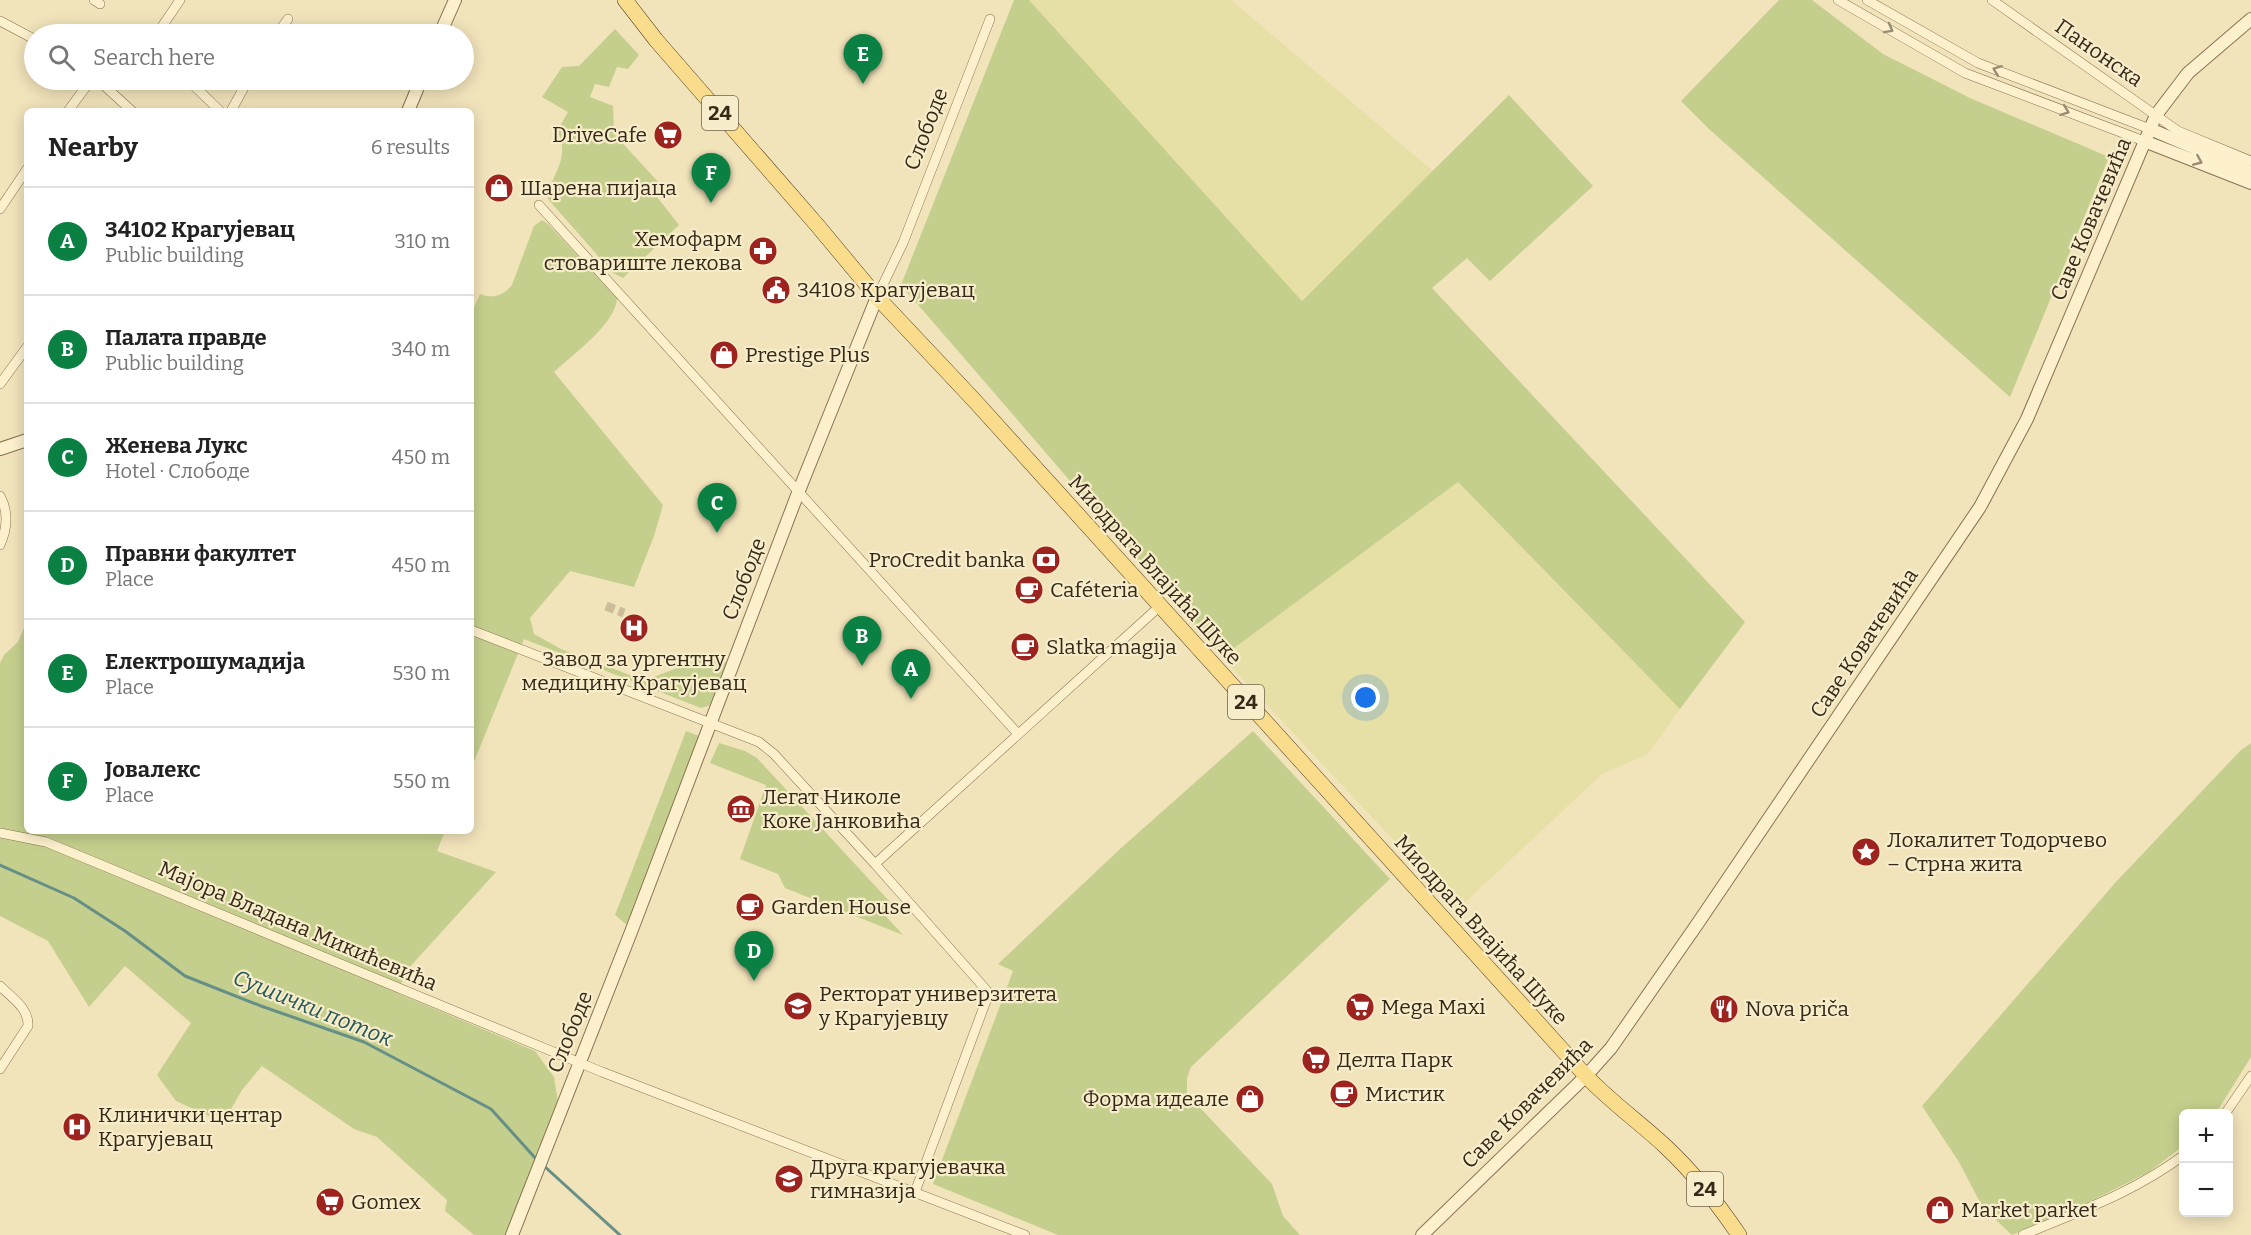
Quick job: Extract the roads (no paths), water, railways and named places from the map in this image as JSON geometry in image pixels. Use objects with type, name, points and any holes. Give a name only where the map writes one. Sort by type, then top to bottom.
[{"type":"main road","name":"Миодрага Влајића Шуке","points":[[625,0],[656,40],[877,297],[965,391],[1607,1099],[1666,1147],[1704,1189],[1739,1235]]},
{"type":"street","points":[[164,24],[180,0]]},
{"type":"street","points":[[444,24],[455,0]]},
{"type":"street","points":[[1838,0],[1965,72],[2251,172]]},
{"type":"street","points":[[1867,0],[1978,63],[2147,135],[2251,183]]},
{"type":"street","name":"Панонска","points":[[1992,0],[2178,131],[2251,161]]},
{"type":"street","points":[[284,24],[288,19]]},
{"type":"street","name":"Слободе","points":[[512,1235],[798,493],[877,297],[903,243],[990,19]]},
{"type":"street","name":"Саве Ковачевића","points":[[1422,1235],[1586,1076],[1611,1048],[1698,923],[1980,507],[2027,419],[2156,115],[2188,73],[2251,19]]},
{"type":"street","points":[[0,21],[24,34]]},
{"type":"street","points":[[70,108],[84,90]]},
{"type":"street","points":[[109,90],[129,108]]},
{"type":"street","points":[[198,90],[217,108]]},
{"type":"street","points":[[233,108],[243,90]]},
{"type":"street","points":[[409,108],[417,90]]},
{"type":"street","points":[[0,208],[24,174]]},
{"type":"street","points":[[539,205],[1018,734]]},
{"type":"street","points":[[0,384],[24,351]]},
{"type":"street","points":[[1,445],[24,441]]},
{"type":"street","points":[[0,496],[5,507],[6,521],[0,545]]},
{"type":"street","points":[[875,864],[1160,606]]},
{"type":"street","points":[[474,631],[756,740],[767,747],[989,993],[915,1192]]},
{"type":"street","name":"Мајора Владана Микићевића","points":[[0,833],[46,842],[579,1062],[1025,1235]]},
{"type":"street","points":[[0,986],[25,1011],[28,1026],[0,1069]]},
{"type":"street","points":[[2228,1109],[2251,1076]]},
{"type":"street","points":[[2023,1235],[2107,1201],[2146,1181],[2179,1158]]},
{"type":"waterway","name":"Сушички поток","points":[[0,865],[74,898],[125,931],[185,976],[261,1006],[364,1042],[491,1109],[537,1160]]},
{"type":"waterway","name":"Сушички поток","points":[[544,1166],[620,1235]]},
{"type":"tunnel","points":[[606,606],[624,613]]},
{"type":"place","name":"Електрошумадија","points":[[863,84]]},
{"type":"place","name":"DriveCafe","points":[[668,135]]},
{"type":"place","name":"Шарена пијаца","points":[[499,188]]},
{"type":"place","name":"Јовалекс","points":[[711,203]]},
{"type":"place","name":"Хемофарм стовариште лекова","points":[[763,251]]},
{"type":"place","name":"34108 Крагујевац","points":[[776,290]]},
{"type":"place","name":"Prestige Plus","points":[[724,355]]},
{"type":"place","name":"Женева Лукс","points":[[717,533]]},
{"type":"place","name":"ProCredit banka","points":[[1046,560]]},
{"type":"place","name":"Caféteria","points":[[1029,590]]},
{"type":"place","name":"Завод за ургентну медицину Крагујевац","points":[[634,628]]},
{"type":"place","name":"Slatka magija","points":[[1025,647]]},
{"type":"place","name":"Палата правде","points":[[862,666]]},
{"type":"place","name":"34102 Крагујевац","points":[[911,699]]},
{"type":"place","name":"Легат Николе Коке Јанковића","points":[[741,809]]},
{"type":"place","name":"Локалитет Тодорчево – Стрна жита","points":[[1866,852]]},
{"type":"place","name":"Garden House","points":[[750,907]]},
{"type":"place","name":"Правни факултет","points":[[754,981]]},
{"type":"place","name":"Ректорат универзитета у Крагујевцу","points":[[798,1006]]},
{"type":"place","name":"Mega Maxi","points":[[1360,1007]]},
{"type":"place","name":"Nova priča","points":[[1724,1009]]},
{"type":"place","name":"Делта Парк","points":[[1316,1060]]},
{"type":"place","name":"Мистик","points":[[1344,1094]]},
{"type":"place","name":"Форма идеале","points":[[1250,1099]]},
{"type":"place","name":"Клинички центар Крагујевац","points":[[77,1127]]},
{"type":"place","name":"Друга крагујевачка гимназија","points":[[789,1179]]},
{"type":"place","name":"Gomex","points":[[330,1202]]},
{"type":"place","name":"Market parket","points":[[1940,1210]]}]
